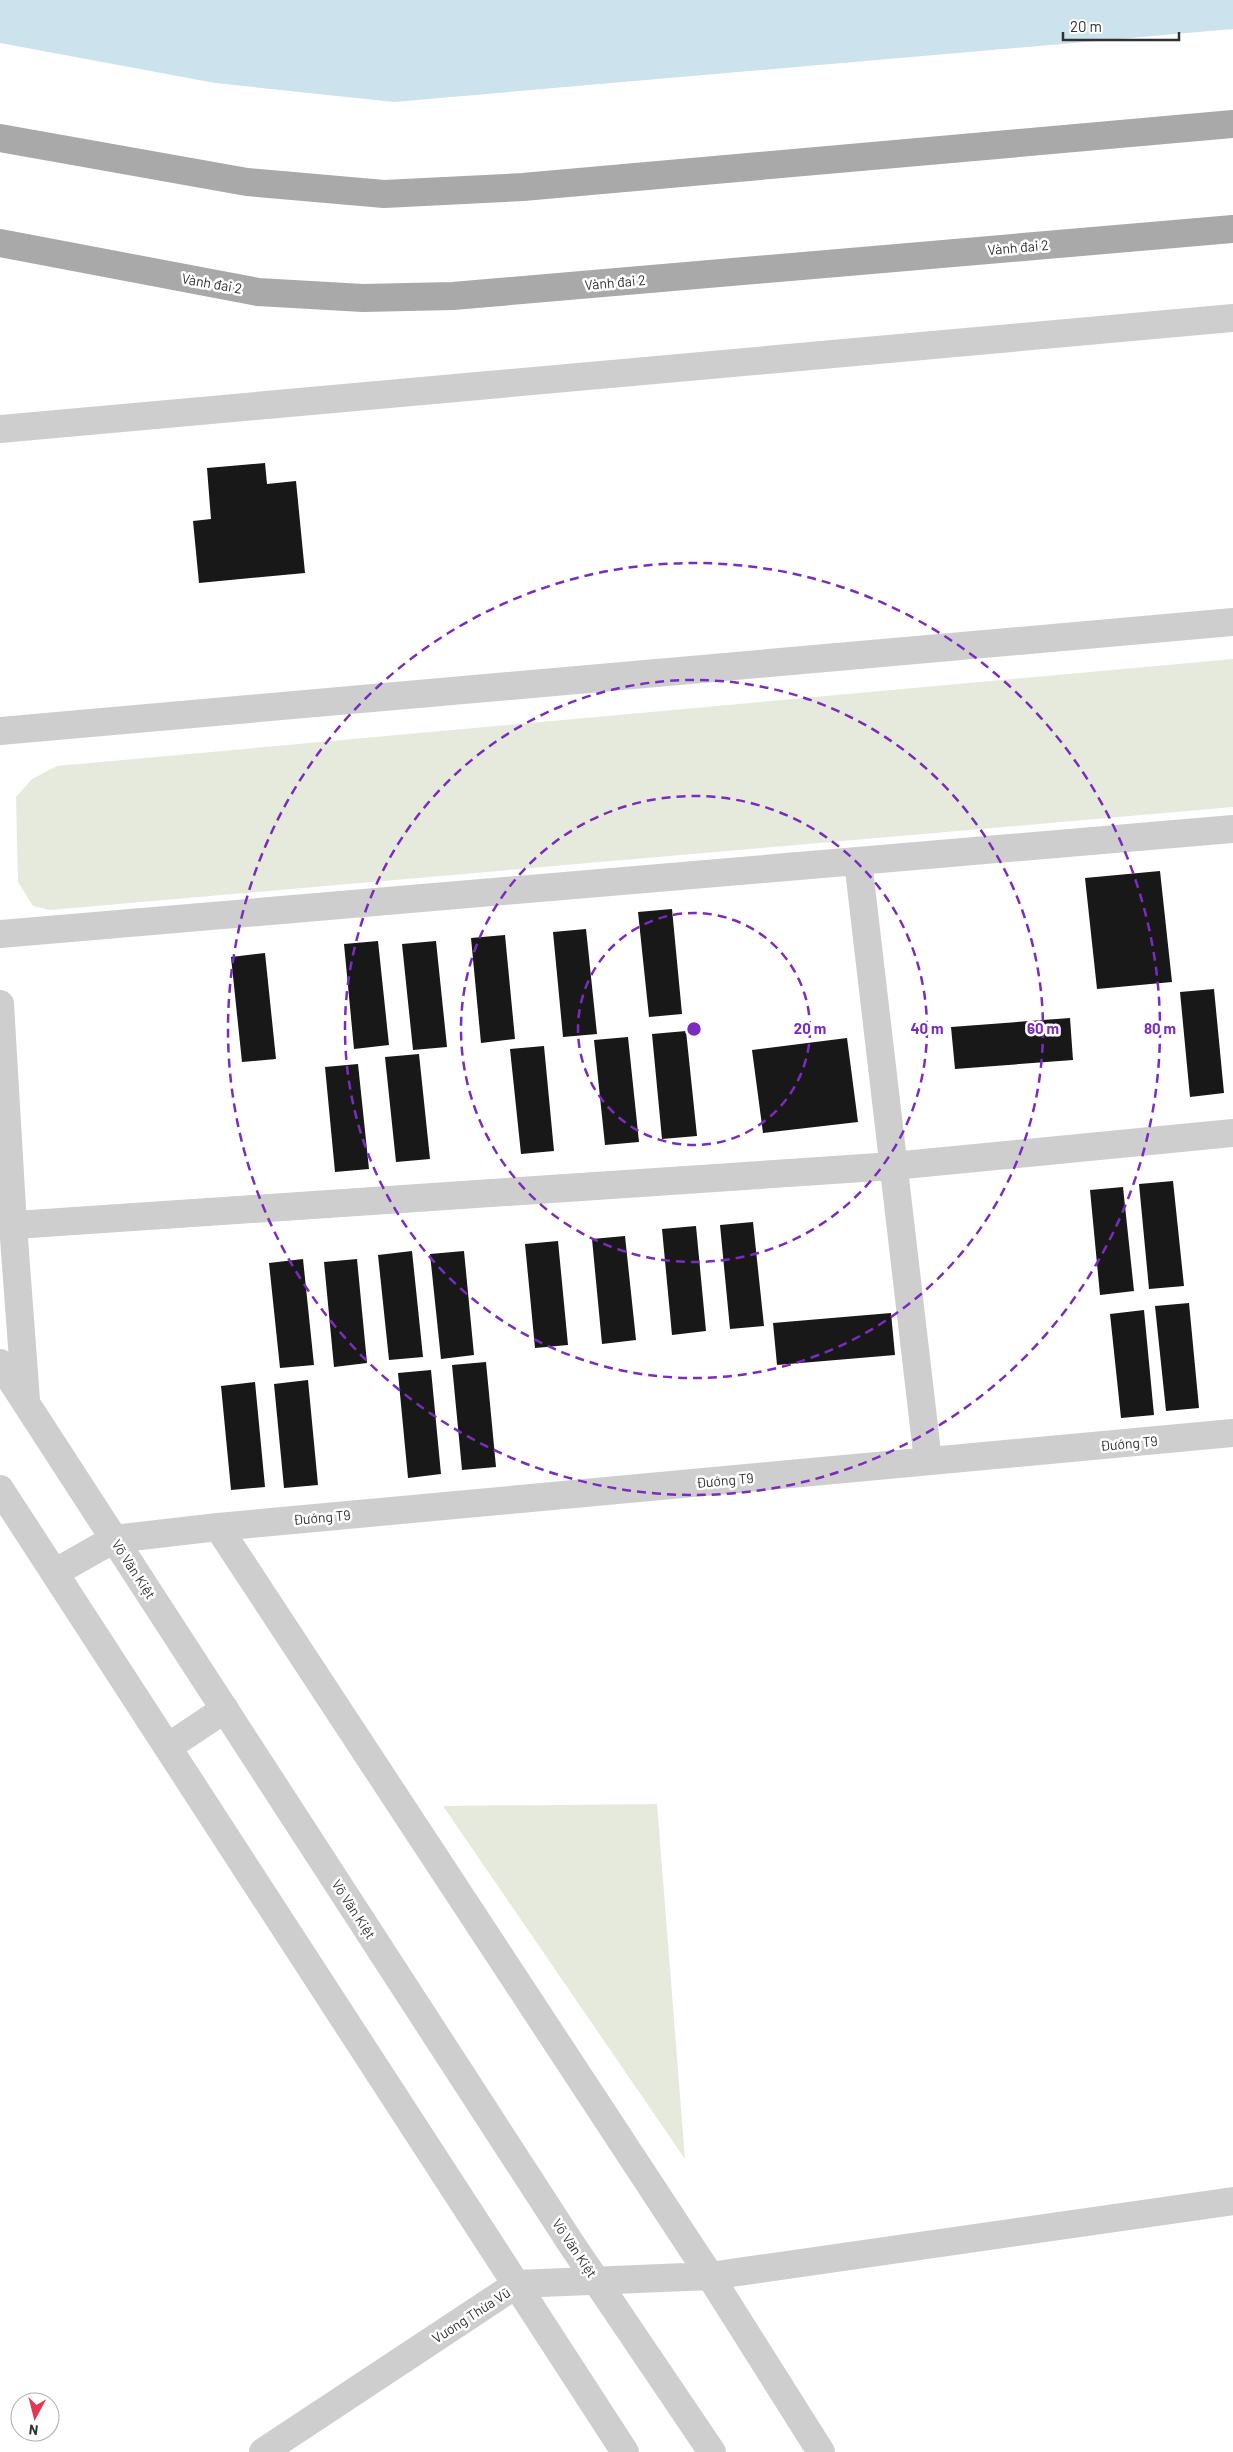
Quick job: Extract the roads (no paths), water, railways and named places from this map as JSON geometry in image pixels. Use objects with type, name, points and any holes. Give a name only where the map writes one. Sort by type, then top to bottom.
[{"type":"main road","points":[[0,138],[247,182],[384,194],[523,187],[1233,124]]},
{"type":"main road","name":"Vành đai 2","points":[[0,243],[258,292],[364,298],[453,296],[1233,228]]},
{"type":"street","points":[[0,429],[1233,318]]},
{"type":"street","points":[[0,731],[1233,622]]},
{"type":"street","points":[[0,934],[1233,829]]},
{"type":"street","points":[[858,861],[928,1461]]},
{"type":"street","points":[[0,1004],[6,1225],[26,1404]]},
{"type":"street","points":[[6,1225],[893,1166],[1233,1133]]},
{"type":"street","name":"Võ Văn Kiệt","points":[[0,1363],[597,2282],[712,2452]]},
{"type":"street","name":"Đướng T9","points":[[114,1539],[218,1527],[1233,1433]]},
{"type":"street","points":[[0,1488],[624,2452]]},
{"type":"street","points":[[218,1527],[710,2276],[821,2452]]},
{"type":"street","points":[[56,1572],[114,1539]]},
{"type":"street","points":[[168,1747],[225,1710]]},
{"type":"street","name":"Vương Thừa Vũ","points":[[263,2452],[517,2284],[710,2276],[1233,2201]]},
{"type":"water","points":[[0,0],[1233,0],[1233,29],[394,102],[215,83],[0,43]]}]
